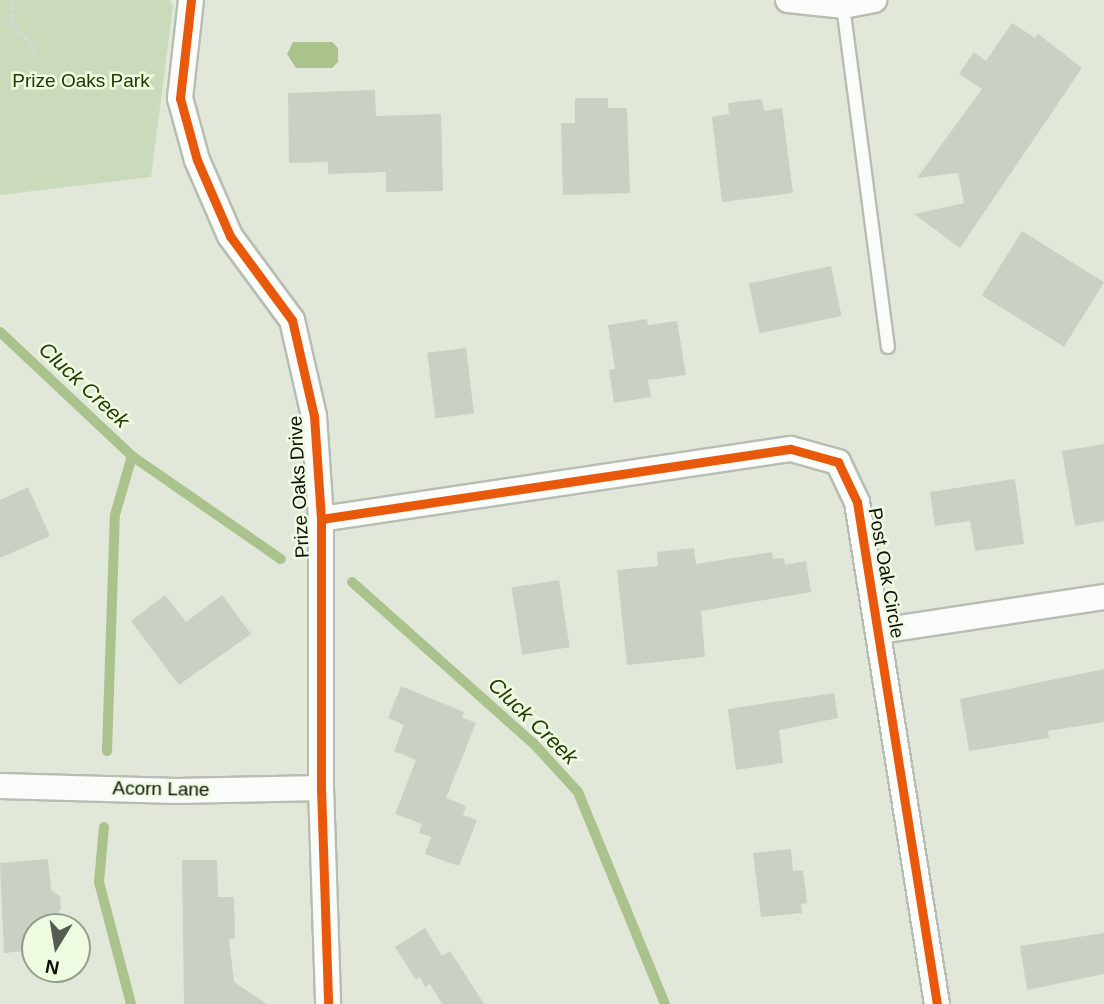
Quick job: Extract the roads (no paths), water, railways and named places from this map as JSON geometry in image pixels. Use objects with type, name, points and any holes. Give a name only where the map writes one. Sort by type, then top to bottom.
[{"type":"street","name":"Prize Oaks Drive","points":[[191,0],[180,98],[197,160],[230,236],[292,320],[314,416],[321,519],[321,788],[328,1004]]},
{"type":"street","points":[[788,0],[843,6],[874,0]]},
{"type":"street","name":"Post Oak Circle","points":[[321,519],[791,449],[838,462],[857,502],[937,1004]]},
{"type":"street","points":[[879,631],[1104,597]]},
{"type":"street","name":"Acorn Lane","points":[[0,786],[177,791],[321,788]]},
{"type":"lane","points":[[843,6],[888,347]]},
{"type":"waterway","name":"Cluck Creek","points":[[0,332],[132,456],[281,559]]},
{"type":"waterway","points":[[107,751],[115,515],[132,456]]},
{"type":"waterway","name":"Cluck Creek","points":[[352,582],[534,744],[578,792],[665,1004]]},
{"type":"waterway","points":[[104,827],[99,882],[131,1004]]},
{"type":"park label","name":"Prize Oaks Park","points":[[81,81]]}]
